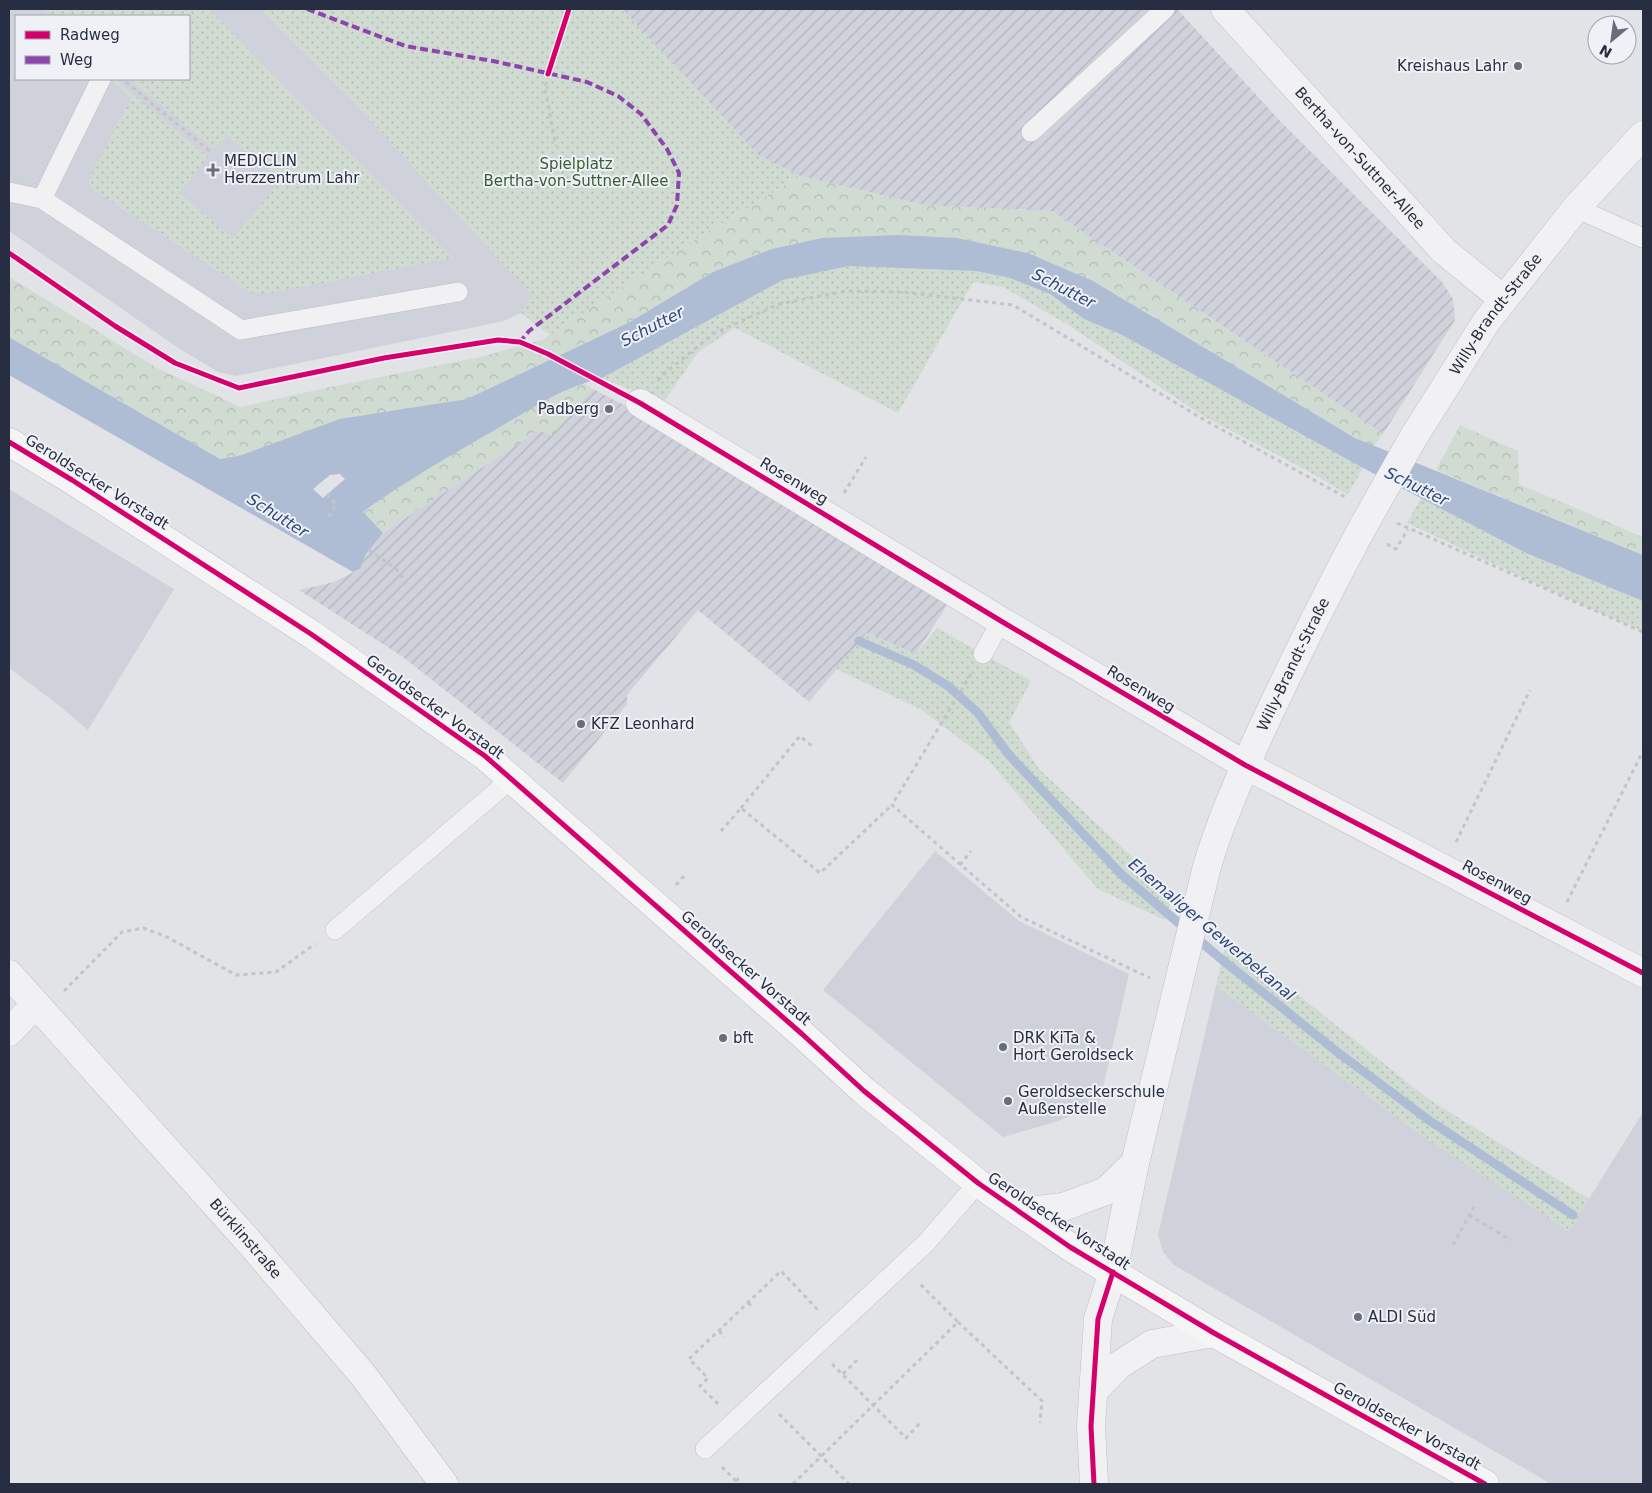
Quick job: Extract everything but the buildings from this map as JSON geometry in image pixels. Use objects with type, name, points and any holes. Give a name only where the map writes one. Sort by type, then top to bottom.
[{"type":"main road","name":"Geroldsecker Vorstadt","points":[[9,442],[72,480],[311,634],[485,756],[864,1091],[978,1182],[1070,1247],[1214,1333],[1485,1484]]},
{"type":"street","name":"Bertha-von-Suttner-Allee","points":[[1225,9],[1444,251],[1503,300]]},
{"type":"street","name":"Willy-Brandt-Straße","points":[[1094,1484],[1091,1426],[1098,1319],[1113,1272],[1135,1163],[1185,950],[1220,822],[1316,616],[1413,438],[1465,353],[1503,300],[1576,208],[1643,135]]},
{"type":"street","name":"Rosenweg","points":[[640,403],[1001,621],[1245,765],[1643,973]]},
{"type":"street","name":"Bürklinstraße","points":[[9,974],[250,1243],[363,1375],[444,1484]]},
{"type":"street","points":[[9,1032],[40,1007]]},
{"type":"street","points":[[1021,1212],[1063,1207],[1106,1191],[1135,1163]]},
{"type":"street","points":[[1094,1392],[1119,1365],[1152,1344],[1214,1333]]},
{"type":"lane","points":[[1031,132],[1165,9]]},
{"type":"lane","points":[[42,199],[101,80]]},
{"type":"lane","points":[[9,192],[42,199],[241,330],[458,292]]},
{"type":"lane","points":[[1576,208],[1643,238]]},
{"type":"lane","points":[[983,654],[1001,621]]},
{"type":"lane","points":[[334,930],[511,778]]},
{"type":"lane","points":[[705,1449],[926,1243],[978,1182]]},
{"type":"path","points":[[548,74],[545,90],[556,146]]},
{"type":"path","points":[[123,80],[212,153]]},
{"type":"path","points":[[640,403],[665,372],[713,334],[779,304],[846,291],[902,292],[1013,305],[1206,421],[1347,498]]},
{"type":"path","points":[[830,518],[866,458]]},
{"type":"path","points":[[327,494],[336,505],[328,518]]},
{"type":"path","points":[[1396,549],[1408,529],[1643,632]]},
{"type":"path","points":[[369,550],[396,569],[403,578]]},
{"type":"path","points":[[741,808],[820,873],[892,805],[953,706],[965,683]]},
{"type":"path","points":[[1443,867],[1530,690]]},
{"type":"path","points":[[722,831],[800,736],[812,746]]},
{"type":"path","points":[[1555,926],[1643,751]]},
{"type":"path","points":[[892,805],[1021,917],[1176,990]]},
{"type":"path","points":[[960,865],[971,851]]},
{"type":"path","points":[[40,1007],[122,932],[143,928],[150,930],[236,974],[276,972],[334,930]]},
{"type":"path","points":[[1453,1245],[1474,1207]]},
{"type":"path","points":[[1470,1215],[1511,1240]]},
{"type":"path","points":[[901,1265],[1042,1401],[1040,1424]]},
{"type":"path","points":[[734,1421],[700,1386],[708,1378],[690,1360],[781,1271],[835,1326]]},
{"type":"path","points":[[748,1303],[754,1308]]},
{"type":"path","points":[[793,1484],[958,1322]]},
{"type":"path","points":[[719,1331],[725,1337]]},
{"type":"path","points":[[814,1346],[906,1438],[920,1423]]},
{"type":"path","points":[[843,1374],[857,1360]]},
{"type":"path","points":[[760,1396],[849,1484]]},
{"type":"path","points":[[736,1481],[741,1476]]},
{"type":"shaded area","name":"MEDICLIN Herzzentrum Lahr","points":[[9,9],[260,9],[359,108],[532,295],[521,313],[504,321],[236,376],[218,372],[177,347],[9,231]]},
{"type":"shaded area","points":[[622,9],[1177,9],[1283,124],[1442,282],[1453,299],[1455,320],[1383,434],[1052,211],[924,205],[800,176],[758,155]]},
{"type":"shaded area","points":[[593,389],[628,407],[951,599],[916,654],[867,633],[809,702],[698,610],[627,695],[627,704],[563,783],[403,657],[299,590],[334,582],[360,569],[366,554],[383,533],[539,430],[551,435]]},
{"type":"shaded area","points":[[9,489],[174,589],[88,730],[60,706],[9,668]]},
{"type":"shaded area","name":"DRK KiTa & Hort Geroldseck","points":[[935,851],[1019,921],[1129,974],[1099,1105],[1052,1123],[1003,1137],[823,990]]},
{"type":"shaded area","points":[[1216,986],[1421,1135],[1569,1231],[1643,1112],[1643,1484],[1551,1484],[1174,1265],[1163,1252],[1158,1235]]},
{"type":"green space","points":[[40,9],[209,9],[453,258],[265,294],[250,292],[92,189],[88,182],[131,98],[113,83],[114,80],[208,157],[179,193],[233,238],[281,181],[227,135],[214,149],[130,80],[190,80],[190,15],[53,15]]},
{"type":"green space","name":"Spielplatz Bertha-von-Suttner-Allee","points":[[260,9],[622,9],[758,155],[800,176],[693,241],[550,335],[521,313],[532,295],[359,108]]},
{"type":"green space","points":[[800,176],[924,205],[1052,211],[1383,434],[1374,446],[1355,438],[1093,281],[1028,253],[957,238],[713,272],[628,323],[467,399],[405,409],[242,455],[220,459],[9,337],[9,277],[157,368],[241,407],[480,357],[542,340],[693,241]]},
{"type":"green space","points":[[849,266],[976,271],[1010,278],[1050,294],[1084,319],[1122,335],[1363,468],[1348,495],[1310,472],[1203,416],[1070,326],[1003,287],[973,282],[898,413],[735,328],[698,352],[663,403],[602,378],[783,280]]},
{"type":"green space","points":[[583,383],[593,389],[551,436],[539,430],[383,533],[363,513],[400,485],[543,401]]},
{"type":"green space","points":[[1460,425],[1518,451],[1519,484],[1643,537],[1643,555],[1436,470]]},
{"type":"green space","points":[[1421,498],[1526,553],[1643,601],[1643,631],[1576,602],[1407,523]]},
{"type":"green space","points":[[937,628],[1031,681],[1009,722],[1039,769],[1173,896],[1165,920],[1098,889],[989,761],[922,710],[836,669],[867,633],[916,654]]},
{"type":"green space","points":[[1227,938],[1427,1098],[1589,1199],[1569,1232],[1421,1135],[1216,986]]},
{"type":"water","name":"Schutter","points":[[899,235],[957,238],[1028,253],[1093,281],[1355,438],[1643,555],[1643,601],[1526,553],[1363,468],[1122,335],[1084,319],[1050,294],[1010,278],[976,271],[849,266],[783,280],[602,378],[573,387],[546,400],[394,490],[363,512],[383,533],[366,554],[360,569],[353,572],[9,375],[9,337],[220,459],[242,455],[340,419],[467,399],[628,323],[713,272],[772,249],[822,238]],"holes":[[[340,474],[345,479],[323,498],[313,489],[330,475]]]},
{"type":"waterway","name":"Ehemaliger Gewerbekanal","points":[[859,641],[914,665],[948,686],[978,713],[1009,755],[1121,874],[1220,958],[1336,1051],[1430,1121],[1573,1215]]},
{"type":"marked path","points":[[307,9],[405,46],[493,61],[587,82],[618,96],[641,114],[667,149],[679,173],[677,205],[668,225],[529,331],[520,342]]},
{"type":"cycle path","points":[[548,74],[569,9]]},
{"type":"cycle path","points":[[9,253],[115,326],[175,363],[239,388],[384,358],[498,340],[520,342],[548,354],[640,403],[1001,621],[1245,765],[1643,973]]},
{"type":"cycle path","points":[[9,442],[72,480],[311,634],[485,756],[802,1034],[864,1091],[978,1183],[1070,1247],[1214,1333],[1485,1484]]},
{"type":"cycle path","points":[[1094,1484],[1091,1426],[1098,1319],[1113,1272]]},
{"type":"place","name":"Kreishaus Lahr","points":[[1518,66]]},
{"type":"place","name":"MEDICLIN Herzzentrum Lahr","points":[[213,170]]},
{"type":"place","name":"Padberg","points":[[609,409]]},
{"type":"place","name":"KFZ Leonhard","points":[[581,724]]},
{"type":"place","name":"bft","points":[[723,1038]]},
{"type":"place","name":"DRK KiTa & Hort Geroldseck","points":[[1003,1047]]},
{"type":"place","name":"Geroldseckerschule Außenstelle","points":[[1008,1101]]},
{"type":"place","name":"ALDI Süd","points":[[1358,1317]]}]
